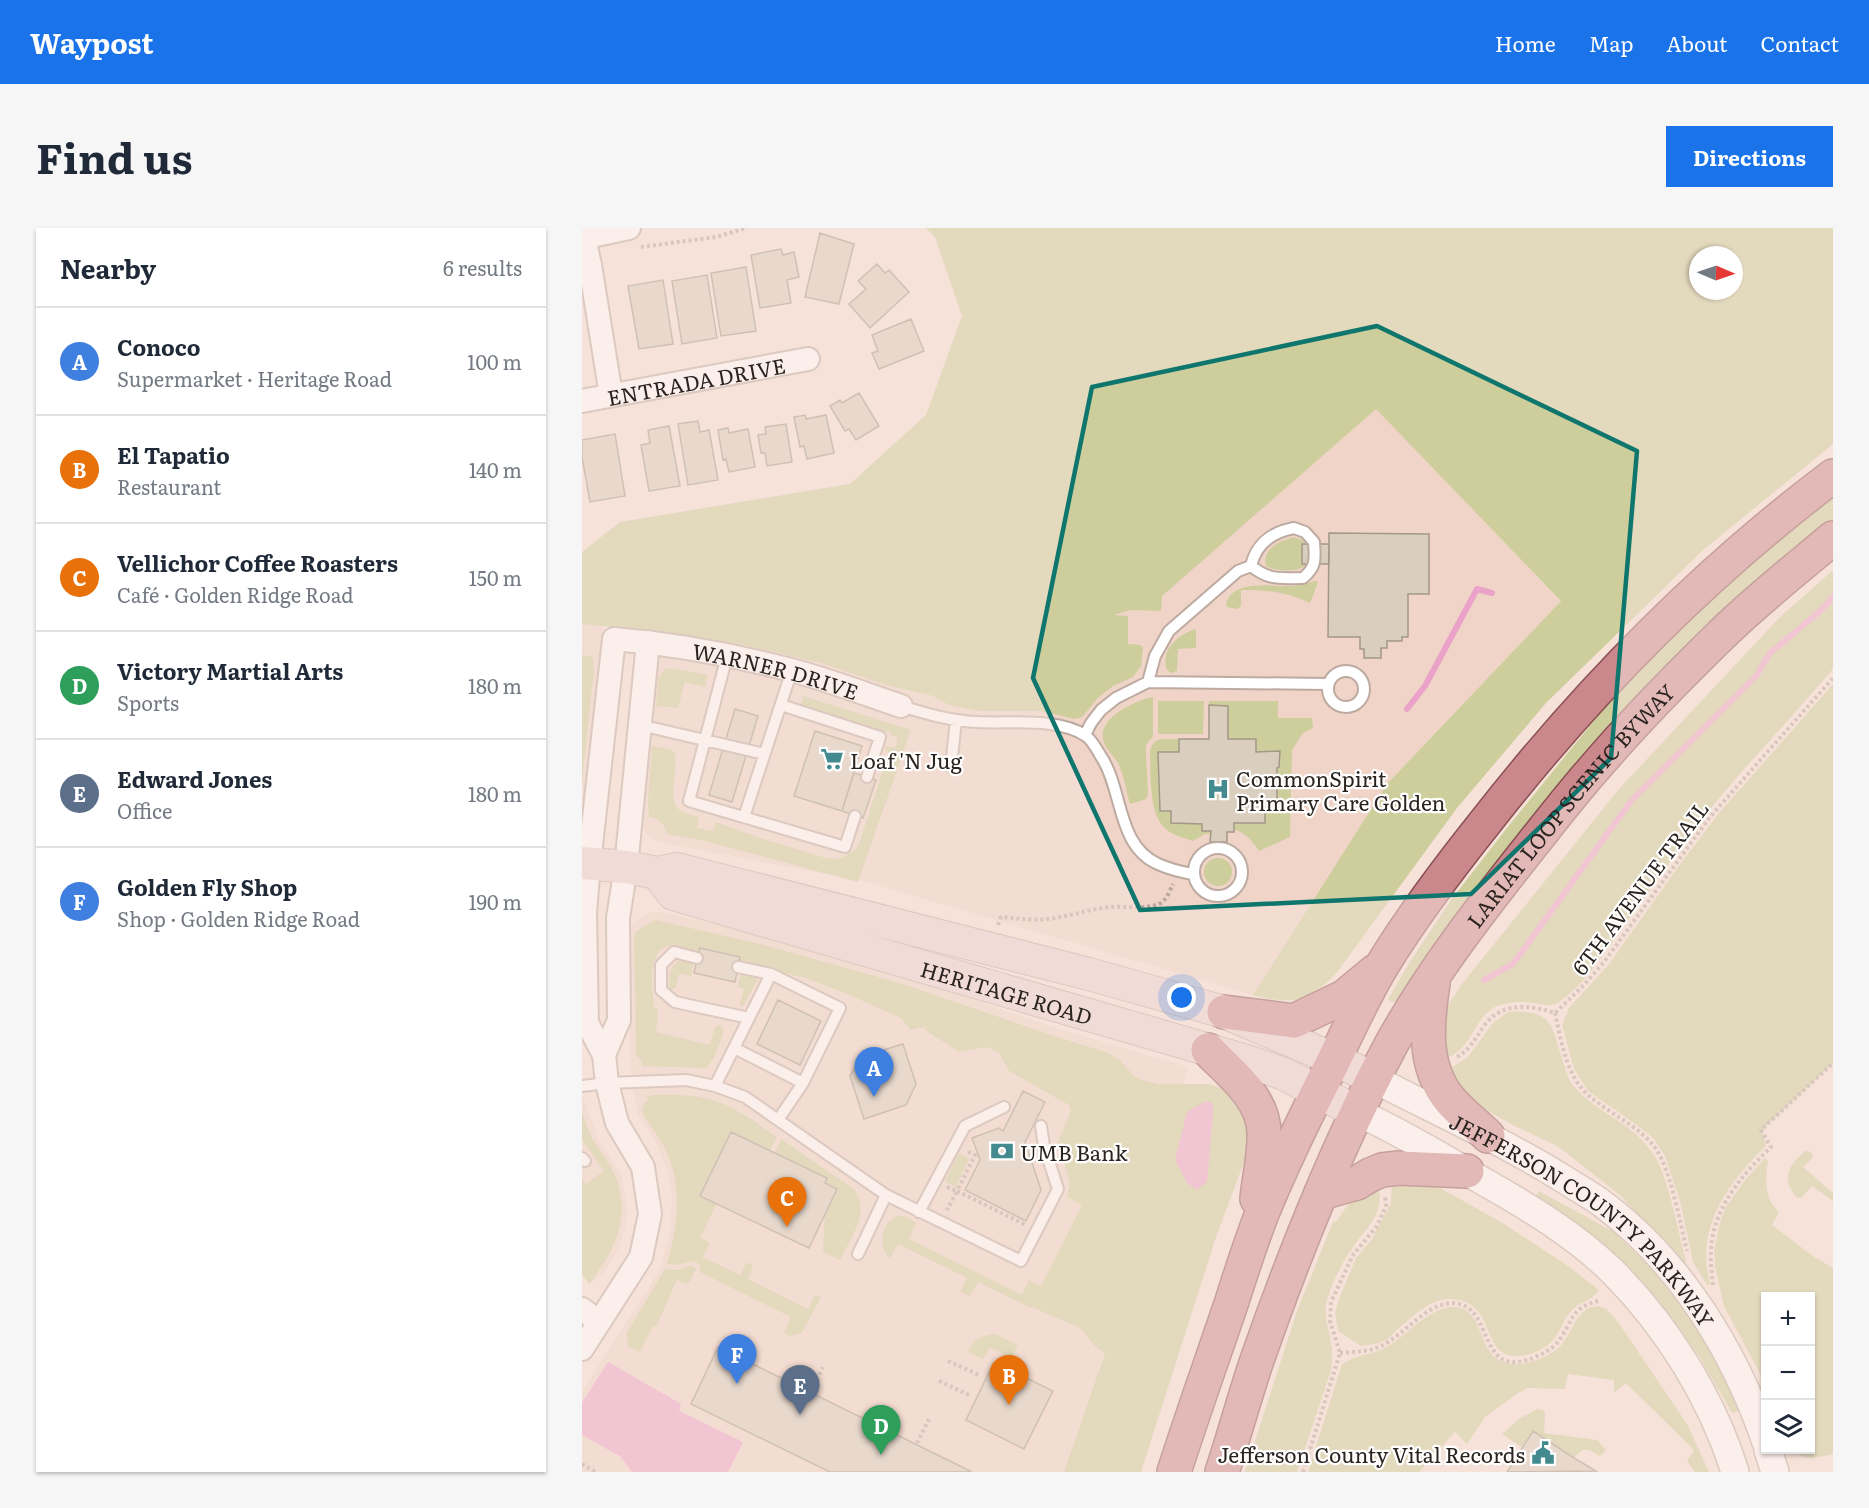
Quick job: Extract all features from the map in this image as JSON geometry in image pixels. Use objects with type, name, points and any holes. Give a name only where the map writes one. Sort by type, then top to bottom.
[{"type":"highway","points":[[1174,1472],[1252,1242],[1286,1157],[1382,965],[1494,810],[1553,739],[1621,665],[1682,603],[1737,553],[1833,476]]},
{"type":"highway","name":"LARIAT LOOP SCENIC BYWAY","points":[[1222,1472],[1255,1366],[1321,1193],[1357,1112],[1435,971],[1504,879],[1591,771],[1718,638],[1833,538]]},
{"type":"highway","points":[[1224,1012],[1294,1021],[1344,997],[1382,965]]},
{"type":"highway","points":[[1435,971],[1428,1016],[1432,1068],[1439,1084],[1451,1101],[1488,1136]]},
{"type":"highway","points":[[1208,1050],[1249,1093],[1263,1122],[1264,1134],[1252,1242]]},
{"type":"highway","points":[[1321,1193],[1357,1183],[1382,1170],[1399,1168],[1467,1172]]},
{"type":"main road","name":"HERITAGE ROAD","points":[[586,863],[657,873],[677,869],[1078,971],[1224,1012],[1334,1059]]},
{"type":"main road","name":"HERITAGE ROAD","points":[[657,873],[673,894],[1247,1061],[1284,1074],[1357,1112]]},
{"type":"main road","name":"JEFFERSON COUNTY PARKWAY","points":[[1334,1059],[1374,1079]]},
{"type":"street","points":[[610,395],[590,265],[583,235],[634,237]]},
{"type":"street","name":"ENTRADA DRIVE","points":[[582,401],[808,359]]},
{"type":"street","name":"WARNER DRIVE","points":[[604,1055],[587,1023],[586,863],[614,639],[648,642],[792,670],[901,706]]},
{"type":"street","points":[[582,1349],[591,1315],[641,1257],[650,1214],[643,1167],[617,1122],[607,1083],[604,1055],[619,1020],[618,918],[626,867],[648,642]]},
{"type":"street","name":"JEFFERSON COUNTY PARKWAY","points":[[1374,1079],[1537,1162],[1604,1205],[1638,1234],[1666,1264],[1721,1339],[1740,1376],[1761,1429]]},
{"type":"street","name":"JEFFERSON COUNTY PARKWAY","points":[[1357,1112],[1387,1126],[1467,1172],[1557,1226],[1590,1251],[1653,1317],[1692,1376],[1728,1449],[1736,1472]]},
{"type":"street","points":[[1770,1454],[1775,1472]]},
{"type":"lane","points":[[1294,528],[1305,532],[1314,542],[1315,561],[1312,570],[1303,578],[1274,578],[1262,575],[1251,566],[1253,554],[1264,542],[1280,531],[1294,528]]},
{"type":"lane","points":[[1148,682],[1155,656],[1169,631],[1238,571],[1251,566]]},
{"type":"lane","points":[[727,656],[689,801],[845,848],[855,816]]},
{"type":"lane","points":[[744,817],[792,670]]},
{"type":"lane","points":[[1085,735],[1101,710],[1116,698],[1148,682],[1328,684]]},
{"type":"lane","points":[[781,705],[880,737],[867,777]]},
{"type":"lane","points":[[901,706],[942,718],[1061,726],[1085,735],[1106,765],[1132,842],[1141,854],[1157,864],[1193,874]]},
{"type":"lane","points":[[951,767],[956,720]]},
{"type":"lane","points":[[640,725],[765,754]]},
{"type":"lane","points":[[1218,847],[1233,853],[1241,867],[1242,875],[1235,890],[1221,897],[1206,894],[1199,889],[1193,874],[1197,859],[1203,852],[1218,847]]},
{"type":"lane","points":[[697,958],[674,952],[661,965],[661,990],[675,1002],[749,1018]]},
{"type":"lane","points":[[738,967],[771,975],[840,1008],[803,1083],[778,1120]]},
{"type":"lane","points":[[715,1086],[771,975]]},
{"type":"lane","points":[[734,1048],[803,1083]]},
{"type":"lane","points":[[582,1086],[686,1080],[715,1086],[744,1097],[886,1195],[1021,1261],[1058,1189],[1044,1146],[1041,1126]]},
{"type":"lane","points":[[919,1212],[965,1126],[1004,1107]]},
{"type":"lane","points":[[858,1254],[886,1195]]},
{"type":"path","points":[[634,237],[716,237],[746,228]]},
{"type":"path","name":"6TH AVENUE TRAIL","points":[[1555,1013],[1604,962],[1710,818],[1833,678]]},
{"type":"path","points":[[996,928],[1001,917],[1029,920],[1048,919],[1101,908],[1147,907],[1161,902],[1167,896],[1173,882],[1174,870]]},
{"type":"path","points":[[1455,1058],[1465,1052],[1490,1018],[1500,1011],[1515,1006],[1555,1013],[1567,1060],[1577,1081],[1587,1094],[1633,1127],[1656,1148],[1663,1161],[1674,1196],[1689,1256]]},
{"type":"path","points":[[1714,1292],[1710,1250],[1715,1228],[1727,1198],[1749,1168],[1771,1147],[1761,1130],[1833,1063]]},
{"type":"path","points":[[955,1145],[975,1155],[957,1191],[1037,1230]]},
{"type":"path","points":[[1303,1472],[1340,1353],[1330,1321],[1331,1302],[1353,1255],[1377,1226],[1386,1206],[1384,1184]]},
{"type":"path","points":[[1340,1353],[1380,1347],[1433,1308],[1449,1303],[1461,1304],[1470,1308],[1479,1320],[1490,1347],[1496,1355],[1510,1361],[1527,1360],[1557,1344],[1573,1316],[1589,1303],[1601,1300]]},
{"type":"path","points":[[948,1361],[979,1375]]},
{"type":"path","points":[[812,1391],[824,1368]]},
{"type":"path","points":[[939,1381],[969,1395]]},
{"type":"path","points":[[917,1443],[929,1419]]},
{"type":"path","points":[[582,1464],[596,1472]]},
{"type":"highlighted area","points":[[1377,326],[1637,451],[1611,758],[1471,894],[1140,910],[1033,678],[1092,387]]},
{"type":"shaded area","points":[[1376,408],[1561,601],[1387,784],[1253,995],[863,881],[663,843],[656,841],[645,832],[641,822],[655,671],[659,665],[664,633],[744,645],[821,663],[889,686],[932,696],[922,648],[1161,596]]},
{"type":"shaded area","points":[[582,552],[604,625],[585,811],[582,817]]},
{"type":"shaded area","points":[[662,912],[763,936],[911,978],[1049,1026],[1188,1067],[1150,1219],[1064,1472],[582,1472],[582,1392],[656,1276],[670,1234],[672,1198],[667,1169],[654,1139],[638,1115],[632,1082],[630,1050],[628,939],[634,924],[642,916]]},
{"type":"shaded area","points":[[582,1094],[597,1136],[621,1176],[627,1214],[617,1251],[602,1275],[589,1284],[582,1274]]},
{"type":"shaded area","points":[[1204,1102],[1212,1102],[1213,1111],[1207,1182],[1197,1190],[1187,1183],[1175,1160],[1187,1112]]},
{"type":"shaded area","points":[[608,1362],[681,1404],[679,1411],[743,1442],[728,1472],[632,1472],[620,1456],[582,1435],[582,1403]]},
{"type":"green space","points":[[926,228],[1833,228],[1833,444],[1702,551],[1546,703],[1457,808],[1335,975],[1306,996],[1278,1000],[1253,995],[1387,784],[1561,601],[1376,409],[1162,596],[1161,611],[1130,610],[1114,615],[1128,616],[1128,644],[1141,645],[1143,648],[1141,666],[1133,677],[1113,686],[1098,698],[1082,717],[1074,719],[1041,711],[979,711],[949,705],[933,696],[889,686],[821,663],[744,645],[653,631],[582,624],[582,552],[620,522],[850,484],[926,415],[962,316],[935,237]]},
{"type":"green space","points":[[1833,490],[1833,525],[1399,1001],[1391,1002],[1388,999],[1451,900],[1652,649]]},
{"type":"green space","points":[[1294,537],[1306,544],[1302,544],[1306,565],[1302,568],[1286,570],[1266,566],[1265,560],[1269,550],[1278,543]]},
{"type":"green space","points":[[1833,570],[1833,669],[1700,822],[1582,982],[1553,1005],[1518,1002],[1493,1008],[1480,1020],[1461,1049],[1444,1059],[1441,1022],[1448,1005],[1462,984],[1619,789],[1780,617]]},
{"type":"green space","points":[[1318,582],[1310,603],[1276,592],[1241,590],[1241,606],[1237,609],[1226,605],[1230,596],[1245,587],[1296,586]]},
{"type":"green space","points":[[1196,629],[1196,648],[1178,649],[1177,671],[1171,673],[1167,670],[1165,663],[1168,650],[1177,639]]},
{"type":"green space","points":[[582,655],[593,658],[594,669],[582,782]]},
{"type":"green space","points":[[665,669],[708,675],[705,687],[685,682],[678,708],[656,706],[658,678]]},
{"type":"green space","points":[[1833,684],[1833,1063],[1762,1130],[1766,1146],[1733,1182],[1724,1196],[1711,1225],[1707,1241],[1706,1261],[1710,1285],[1707,1285],[1693,1262],[1680,1201],[1665,1156],[1654,1139],[1588,1091],[1574,1069],[1562,1025],[1569,1008],[1609,964],[1719,813]]},
{"type":"green space","points":[[803,696],[911,730],[858,882],[701,840],[667,834],[661,822],[649,817],[652,746],[670,749],[674,752],[674,800],[681,811],[699,817],[697,828],[713,831],[716,822],[826,858],[839,859],[855,850],[859,844],[889,752],[885,750],[886,746],[895,748],[898,737],[801,705]]},
{"type":"green space","points":[[1153,697],[1153,736],[1146,745],[1148,795],[1146,799],[1130,804],[1120,768],[1105,745],[1103,731],[1106,724],[1120,711]]},
{"type":"green space","points":[[1158,701],[1204,701],[1203,734],[1158,734]]},
{"type":"green space","points":[[1209,701],[1278,701],[1278,718],[1312,718],[1313,728],[1303,733],[1292,750],[1290,837],[1259,851],[1251,840],[1234,830],[1234,823],[1265,823],[1265,812],[1277,812],[1277,768],[1280,751],[1256,752],[1256,739],[1228,739],[1228,706],[1209,705]]},
{"type":"green space","points":[[1162,739],[1179,739],[1179,752],[1158,752],[1160,810],[1171,811],[1171,823],[1202,824],[1202,831],[1211,831],[1211,834],[1205,834],[1193,841],[1167,830],[1156,815],[1152,794],[1150,752],[1154,743]]},
{"type":"green space","points":[[1218,858],[1228,862],[1232,872],[1228,882],[1218,886],[1208,882],[1204,872],[1208,862]]},
{"type":"green space","points":[[655,920],[760,944],[903,984],[1108,1053],[1120,1060],[1132,1074],[1141,1080],[1158,1084],[1209,1084],[1222,1088],[1236,1105],[1245,1104],[1249,1149],[1216,1237],[1141,1472],[1064,1472],[1105,1353],[1095,1346],[1080,1328],[1031,1308],[978,1282],[970,1296],[960,1292],[967,1278],[898,1244],[890,1258],[883,1248],[883,1235],[888,1223],[898,1216],[903,1216],[916,1223],[909,1239],[1022,1295],[1029,1280],[1041,1286],[1082,1205],[1067,1197],[1070,1183],[1058,1142],[1071,1111],[1069,1105],[1009,1071],[999,1053],[987,1047],[959,1052],[924,1028],[911,1030],[901,1018],[845,993],[805,978],[739,962],[740,957],[700,948],[699,952],[670,946],[657,954],[652,981],[654,1007],[658,1012],[656,1032],[709,1045],[716,1026],[721,1025],[724,1031],[714,1058],[706,1068],[642,1066],[642,1061],[636,1051],[634,938],[636,931]]},
{"type":"green space","points":[[681,960],[694,962],[691,976],[679,974],[675,988],[671,990],[669,988],[670,972]]},
{"type":"green space","points":[[741,973],[759,978],[742,1007],[740,1004],[744,989],[737,987]]},
{"type":"green space","points":[[1508,1012],[1536,1014],[1544,1018],[1554,1032],[1572,1084],[1587,1099],[1632,1131],[1653,1154],[1662,1171],[1670,1195],[1686,1261],[1683,1265],[1621,1196],[1559,1147],[1511,1124],[1467,1099],[1445,1072],[1468,1057],[1492,1024]]},
{"type":"green space","points":[[654,1095],[692,1096],[720,1102],[777,1137],[770,1150],[731,1132],[717,1203],[700,1238],[709,1245],[703,1257],[740,1275],[746,1264],[751,1263],[753,1267],[748,1279],[808,1309],[815,1295],[821,1297],[802,1333],[790,1336],[784,1333],[791,1317],[700,1272],[700,1265],[695,1261],[676,1265],[667,1264],[676,1220],[676,1191],[671,1162],[665,1148],[642,1112],[644,1104],[648,1101],[647,1097]]},
{"type":"green space","points":[[582,1112],[592,1138],[616,1178],[622,1207],[618,1234],[606,1260],[589,1284],[582,1274],[582,1179],[586,1184],[604,1171],[582,1140]]},
{"type":"green space","points":[[781,1139],[854,1189],[859,1198],[861,1207],[858,1225],[840,1260],[823,1252],[825,1215],[837,1189],[825,1183],[827,1178],[775,1153]]},
{"type":"green space","points":[[1806,1150],[1812,1153],[1813,1157],[1803,1167],[1833,1193],[1833,1201],[1812,1186],[1802,1197],[1797,1198],[1792,1191],[1788,1178],[1789,1172],[1795,1161]]},
{"type":"green space","points":[[959,1153],[969,1159],[956,1187],[945,1181]]},
{"type":"green space","points":[[1765,1158],[1768,1161],[1766,1178],[1768,1195],[1779,1213],[1772,1225],[1814,1257],[1833,1268],[1833,1454],[1812,1458],[1798,1454],[1815,1454],[1815,1292],[1761,1292],[1761,1375],[1724,1306],[1715,1267],[1714,1251],[1720,1222],[1726,1207]]},
{"type":"green space","points":[[1392,1180],[1433,1184],[1501,1222],[1568,1266],[1599,1290],[1570,1312],[1550,1343],[1538,1351],[1521,1356],[1507,1355],[1498,1349],[1476,1308],[1465,1302],[1449,1299],[1435,1302],[1421,1310],[1386,1340],[1361,1346],[1338,1331],[1335,1313],[1356,1258],[1372,1239],[1391,1203]]},
{"type":"green space","points":[[1379,1186],[1380,1197],[1377,1213],[1345,1259],[1326,1303],[1332,1350],[1331,1371],[1297,1472],[1245,1472],[1297,1311],[1333,1222],[1336,1222],[1349,1203],[1364,1191]]},
{"type":"green space","points":[[1539,1191],[1614,1232],[1667,1284],[1691,1315],[1743,1410],[1732,1413],[1699,1356],[1630,1268],[1581,1228],[1535,1199]]},
{"type":"green space","points":[[688,1266],[696,1269],[690,1281],[686,1284],[677,1280],[656,1327],[653,1326],[640,1352],[628,1346],[626,1334],[665,1269],[678,1270]]},
{"type":"green space","points":[[1598,1306],[1606,1309],[1618,1322],[1687,1424],[1709,1472],[1695,1472],[1687,1461],[1694,1450],[1626,1383],[1614,1393],[1614,1380],[1568,1374],[1565,1389],[1528,1388],[1518,1393],[1485,1417],[1467,1444],[1455,1432],[1419,1472],[1308,1472],[1342,1364],[1385,1348],[1436,1311],[1455,1307],[1472,1315],[1489,1350],[1495,1357],[1507,1363],[1523,1364],[1555,1351],[1580,1315]]},
{"type":"green space","points":[[995,1334],[1018,1345],[1012,1357],[990,1348],[983,1359],[968,1352],[978,1338]]},
{"type":"green space","points":[[1537,1409],[1545,1413],[1544,1433],[1597,1440],[1606,1450],[1600,1456],[1589,1450],[1582,1450],[1574,1458],[1533,1432],[1523,1448],[1502,1434],[1519,1419]]},
{"type":"building","points":[[820,233],[854,244],[839,304],[805,297]]},
{"type":"building","points":[[781,249],[783,255],[794,252],[799,277],[787,280],[791,303],[760,308],[751,255]]},
{"type":"building","points":[[877,264],[885,273],[889,270],[909,292],[870,328],[849,304],[866,289],[858,281]]},
{"type":"building","points":[[746,267],[756,331],[721,336],[711,273]]},
{"type":"building","points":[[707,275],[717,338],[682,344],[672,281]]},
{"type":"building","points":[[663,280],[673,344],[639,349],[628,286]]},
{"type":"building","points":[[911,319],[924,351],[879,369],[872,353],[878,351],[872,335]]},
{"type":"building","points":[[859,393],[879,426],[856,440],[849,429],[845,431],[830,406],[840,400],[842,403]]},
{"type":"building","points":[[805,415],[806,419],[826,415],[834,453],[807,459],[804,446],[800,447],[794,417]]},
{"type":"building","points":[[698,421],[700,432],[709,430],[718,480],[688,485],[678,424]]},
{"type":"building","points":[[786,424],[792,462],[767,466],[765,453],[761,453],[758,435],[766,434],[765,427]]},
{"type":"building","points":[[669,426],[680,486],[649,491],[641,445],[650,443],[648,430]]},
{"type":"building","points":[[728,428],[729,433],[748,429],[755,467],[729,472],[726,459],[723,460],[718,430]]},
{"type":"building","points":[[615,434],[625,496],[590,502],[582,457],[582,440]]},
{"type":"building","points":[[1329,533],[1429,534],[1429,594],[1408,594],[1408,637],[1402,637],[1402,641],[1387,641],[1387,648],[1381,648],[1381,658],[1364,658],[1364,649],[1360,649],[1360,637],[1328,637]]},
{"type":"building","points":[[1302,544],[1329,544],[1329,564],[1302,564]]},
{"type":"building","name":"CommonSpirit Primary Care Golden","points":[[1209,705],[1228,706],[1228,739],[1256,739],[1256,752],[1280,751],[1277,768],[1277,812],[1265,812],[1265,823],[1234,823],[1234,832],[1227,832],[1227,842],[1210,842],[1211,831],[1202,831],[1202,824],[1171,823],[1171,811],[1160,811],[1158,752],[1179,752],[1179,739],[1209,739]]},
{"type":"building","points":[[735,709],[758,716],[732,802],[709,795]]},
{"type":"building","name":"Loaf 'N Jug","points":[[815,731],[862,746],[842,811],[794,796]]},
{"type":"building","points":[[854,773],[876,780],[863,818],[842,811]]},
{"type":"building","points":[[700,948],[740,957],[735,982],[694,973]]},
{"type":"building","points":[[778,1000],[821,1021],[800,1065],[757,1044]]},
{"type":"building","points":[[903,1044],[916,1084],[906,1105],[864,1119],[850,1076],[861,1057]]},
{"type":"building","name":"UMB Bank","points":[[1023,1091],[1045,1102],[1025,1142],[1041,1190],[1026,1221],[965,1190],[980,1160],[972,1138],[999,1128],[1003,1131]]},
{"type":"building","points":[[731,1132],[827,1178],[825,1183],[837,1189],[809,1248],[700,1196]]},
{"type":"building","points":[[718,1347],[972,1472],[830,1472],[691,1404]]},
{"type":"building","points":[[994,1362],[1053,1391],[1024,1449],[966,1420]]},
{"type":"building","name":"Jefferson County Vital Records","points":[[1533,1431],[1574,1458],[1596,1471],[1507,1472]]},
{"type":"waterway","points":[[1407,709],[1425,686],[1477,589],[1492,593]]},
{"type":"waterway","points":[[1484,980],[1513,964],[1631,801],[1756,676],[1770,653],[1819,612],[1833,597]]},
{"type":"place","name":"Loaf 'N Jug","points":[[832,759]]},
{"type":"place","name":"CommonSpirit Primary Care Golden","points":[[1218,789]]},
{"type":"place","name":"Conoco","points":[[874,1097]]},
{"type":"place","name":"UMB Bank","points":[[1002,1151]]},
{"type":"place","name":"Vellichor Coffee Roasters","points":[[787,1227]]},
{"type":"place","name":"Golden Fly Shop","points":[[737,1384]]},
{"type":"place","name":"El Tapatio","points":[[1009,1405]]},
{"type":"place","name":"Edward Jones","points":[[800,1415]]},
{"type":"place","name":"Jefferson County Vital Records","points":[[1543,1453]]},
{"type":"place","name":"Victory Martial Arts","points":[[881,1455]]}]
